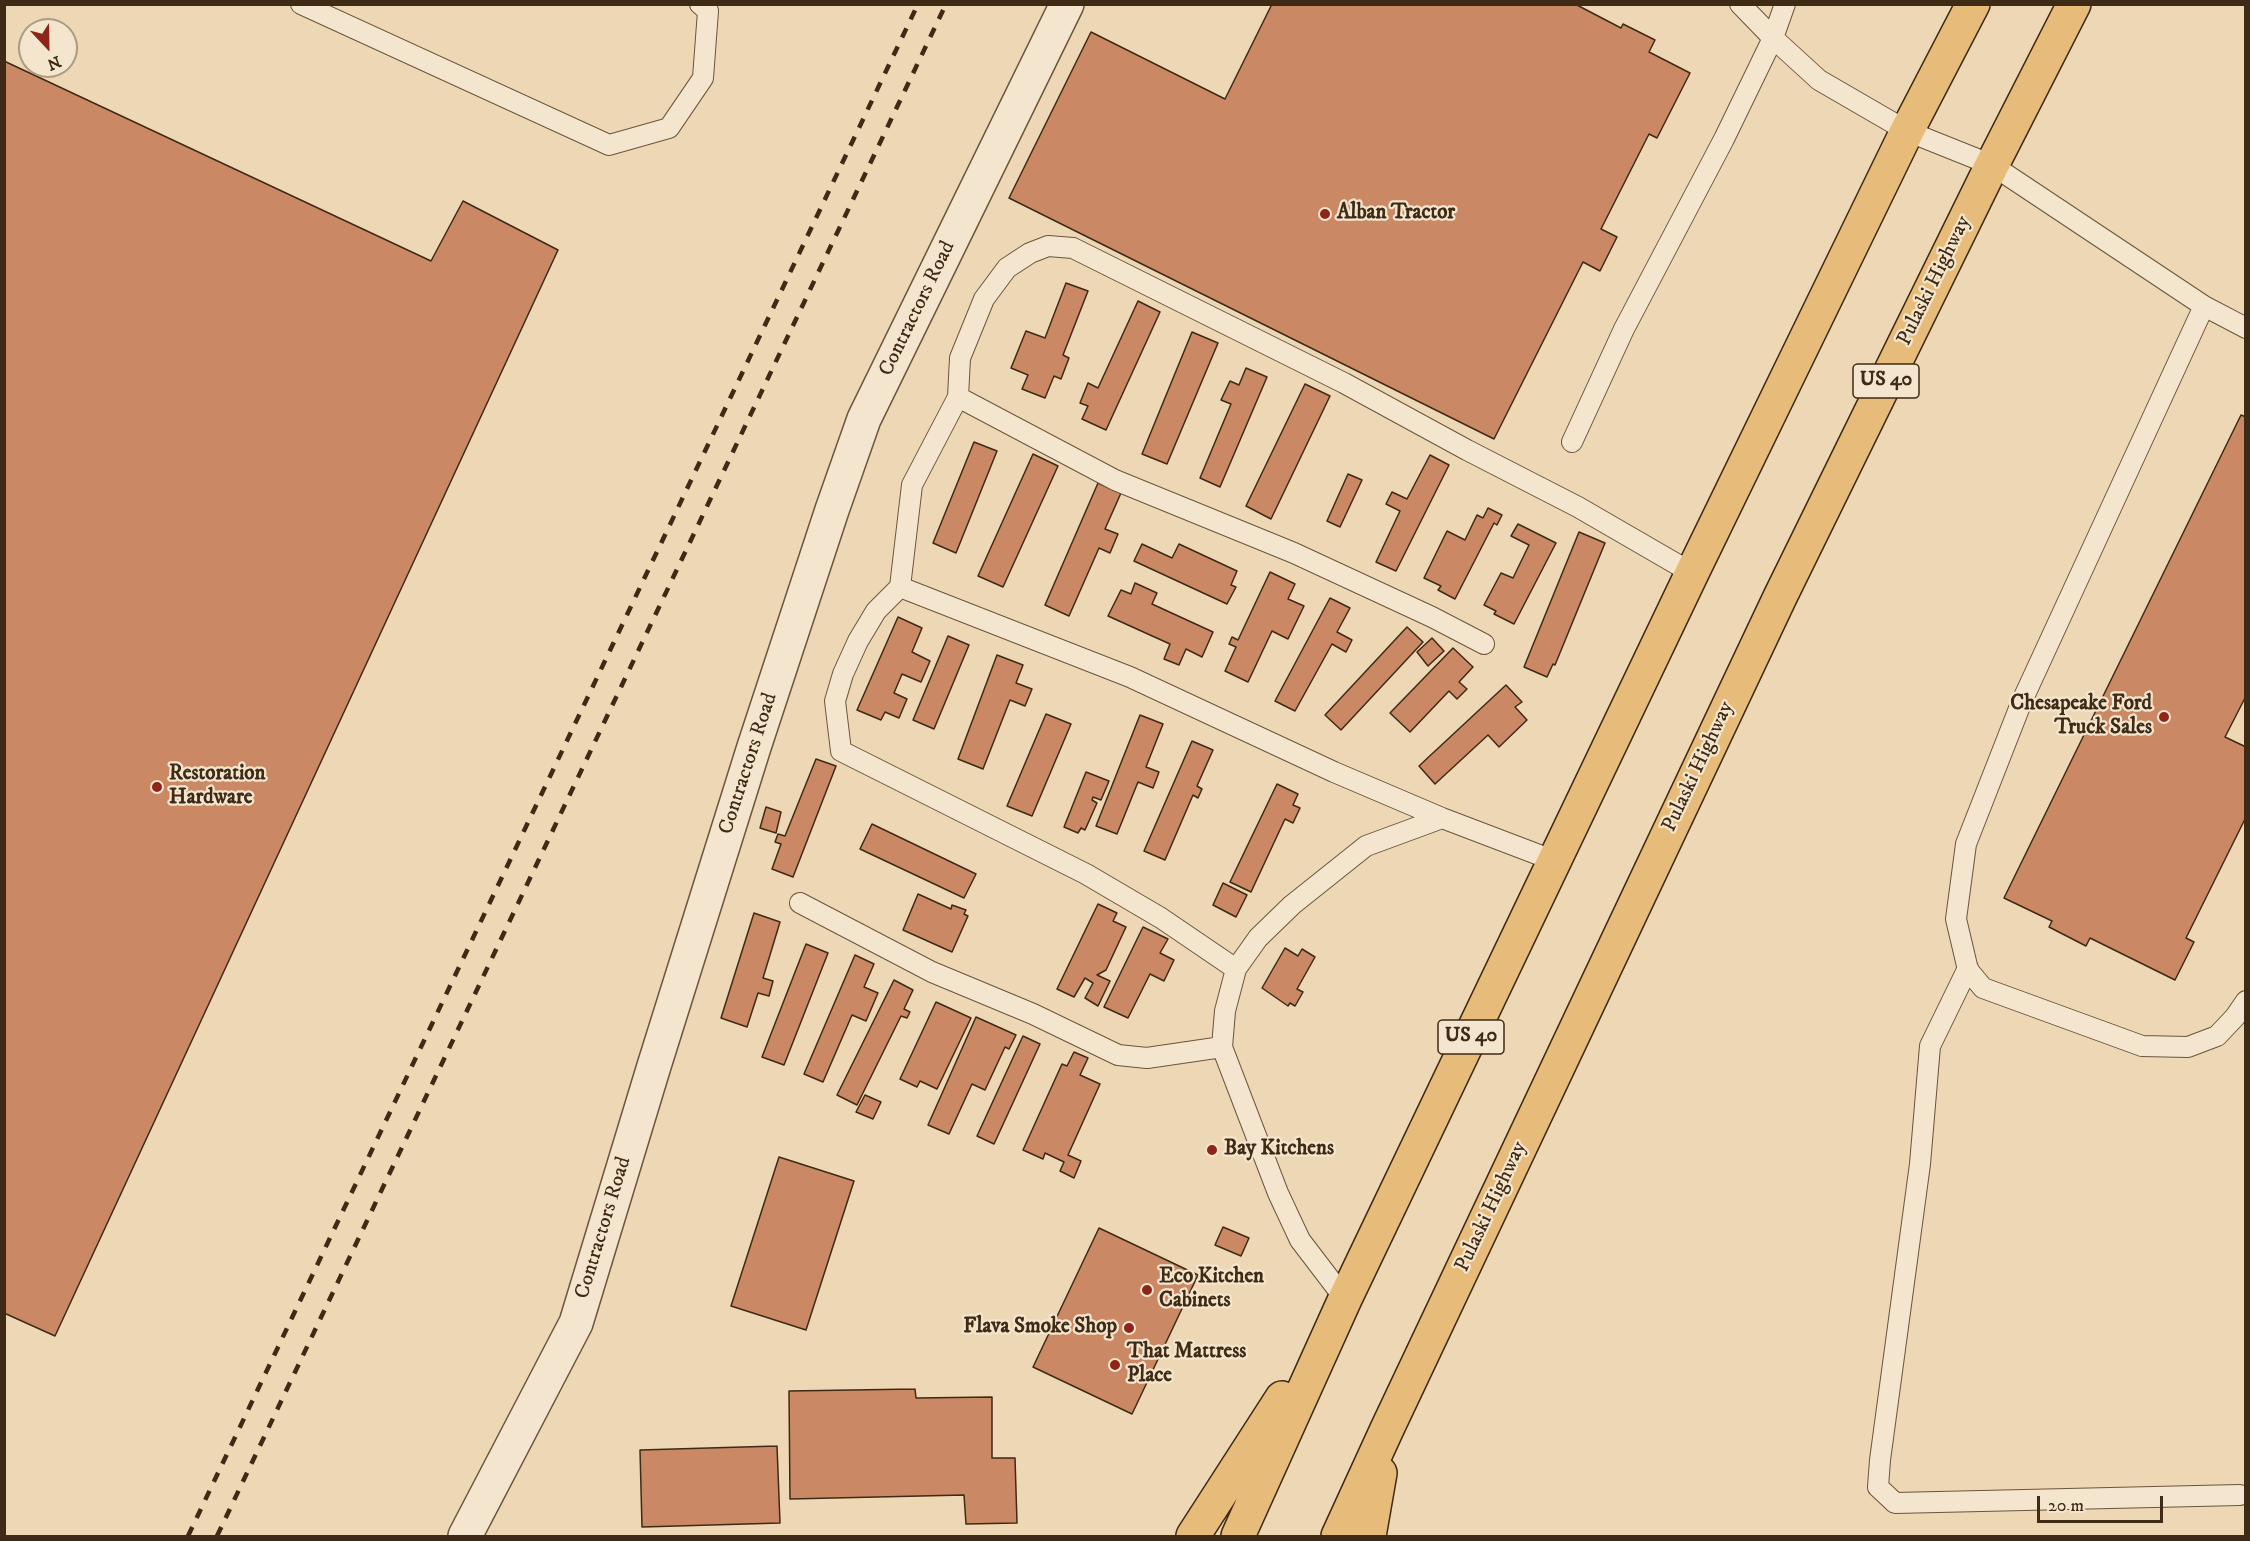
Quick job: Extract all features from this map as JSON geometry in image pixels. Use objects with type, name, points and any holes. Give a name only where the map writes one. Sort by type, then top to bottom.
[{"type":"highway","name":"US 40","points":[[1238,1536],[1343,1304],[1692,573],[1907,131],[1973,4]]},
{"type":"highway","name":"Pulaski Highway","points":[[1338,1536],[1775,608],[1992,165],[2074,4]]},
{"type":"highway","points":[[1193,1536],[1343,1304]]},
{"type":"highway","points":[[1369,1536],[1387,1429]]},
{"type":"street","name":"Contractors Road","points":[[465,1536],[576,1323],[758,735],[864,419],[1067,4]]},
{"type":"lane","points":[[301,4],[609,145],[669,128],[703,78],[708,11],[700,4]]},
{"type":"lane","points":[[1740,4],[1819,80],[1907,131],[1992,165],[2204,306],[2246,328]]},
{"type":"lane","points":[[1572,442],[1624,329],[1724,140],[1773,38],[1785,4]]},
{"type":"lane","points":[[1236,969],[1161,918],[1086,874],[841,751],[835,700],[843,674],[858,641],[876,611],[900,587],[912,485],[958,397],[960,358],[984,299],[1007,268],[1030,253],[1048,246],[1073,248],[1344,383],[1578,507],[1692,573]]},
{"type":"lane","points":[[2204,306],[2022,701],[1966,844],[1956,919],[1968,968],[1983,988],[2142,1046],[2188,1047],[2217,1036],[2246,1001]]},
{"type":"lane","points":[[958,397],[1115,480],[1294,553],[1423,612],[1484,644]]},
{"type":"lane","points":[[900,587],[1130,677],[1334,772],[1442,818],[1555,861]]},
{"type":"lane","points":[[1343,1304],[1300,1239],[1278,1193],[1222,1047],[1226,1011],[1236,969],[1258,938],[1292,905],[1366,846],[1442,818]]},
{"type":"lane","points":[[800,903],[932,972],[1033,1014],[1118,1054],[1147,1058],[1222,1047]]},
{"type":"lane","points":[[1968,968],[1930,1046],[1920,1164],[1878,1487],[1895,1503],[2240,1495]]},
{"type":"building","name":"Alban Tractor","points":[[1272,4],[1575,4],[1621,28],[1623,24],[1655,40],[1649,52],[1690,73],[1657,138],[1649,134],[1601,229],[1617,237],[1600,271],[1583,262],[1494,439],[1009,198],[1091,32],[1225,99]]},
{"type":"building","name":"Restoration Hardware","points":[[4,61],[18,68],[18,78],[40,78],[431,261],[463,201],[558,250],[55,1336],[4,1313]]},
{"type":"building","points":[[1066,283],[1088,291],[1063,355],[1069,358],[1061,379],[1054,376],[1045,398],[1022,389],[1028,375],[1011,368],[1026,331],[1045,338]]},
{"type":"building","points":[[1138,301],[1160,312],[1106,430],[1082,419],[1088,406],[1080,403],[1088,383],[1098,388]]},
{"type":"building","points":[[1192,332],[1218,343],[1167,464],[1142,454]]},
{"type":"building","points":[[1246,368],[1267,377],[1220,487],[1200,478],[1231,404],[1221,400],[1230,381],[1239,385]]},
{"type":"building","points":[[1305,384],[1330,396],[1271,519],[1246,506]]},
{"type":"building","name":"Chesapeake Ford Truck Sales","points":[[2241,415],[2246,417],[2246,696],[2225,737],[2246,747],[2246,817],[2186,938],[2194,942],[2175,980],[2090,938],[2086,946],[2049,927],[2052,921],[2004,898]]},
{"type":"building","points":[[974,442],[997,451],[956,553],[933,543]]},
{"type":"building","points":[[1033,454],[1058,466],[1003,587],[978,576]]},
{"type":"building","points":[[1430,455],[1449,465],[1396,571],[1376,562],[1400,511],[1386,504],[1392,492],[1407,499]]},
{"type":"building","points":[[1348,474],[1362,480],[1340,527],[1327,521]]},
{"type":"building","points":[[1098,483],[1121,493],[1105,529],[1118,534],[1110,553],[1099,548],[1069,616],[1045,605]]},
{"type":"building","points":[[1488,508],[1502,515],[1497,525],[1494,523],[1455,599],[1438,590],[1441,586],[1424,578],[1447,531],[1465,540],[1477,515],[1483,518]]},
{"type":"building","points":[[1518,524],[1556,543],[1514,624],[1494,614],[1496,611],[1484,605],[1501,573],[1513,578],[1529,545],[1511,536]]},
{"type":"building","points":[[1579,532],[1605,543],[1555,665],[1553,664],[1547,677],[1524,667]]},
{"type":"building","points":[[1142,544],[1172,558],[1179,544],[1237,571],[1231,585],[1236,587],[1227,604],[1134,561]]},
{"type":"building","points":[[1270,572],[1295,584],[1288,599],[1304,606],[1288,639],[1272,631],[1248,682],[1225,671],[1236,647],[1229,644],[1232,637],[1238,640]]},
{"type":"building","points":[[1135,583],[1157,593],[1152,604],[1213,632],[1202,657],[1186,649],[1179,665],[1164,659],[1170,644],[1108,616],[1121,590],[1131,594]]},
{"type":"building","points":[[1330,598],[1350,608],[1337,632],[1352,640],[1346,652],[1332,644],[1295,711],[1275,701]]},
{"type":"building","points":[[898,617],[922,628],[912,652],[930,661],[921,682],[902,674],[894,693],[907,699],[899,718],[885,712],[881,720],[857,710]]},
{"type":"building","points":[[1407,627],[1423,642],[1341,730],[1325,715]]},
{"type":"building","points":[[948,636],[969,645],[934,729],[913,720]]},
{"type":"building","points":[[1432,638],[1444,651],[1428,666],[1417,652]]},
{"type":"building","points":[[1453,648],[1473,667],[1459,682],[1467,689],[1457,699],[1449,691],[1410,732],[1390,713]]},
{"type":"building","points":[[997,655],[1023,665],[1016,683],[1032,689],[1025,706],[1010,700],[983,769],[958,759]]},
{"type":"building","points":[[1506,685],[1522,702],[1515,707],[1527,720],[1499,747],[1488,735],[1435,784],[1419,766]]},
{"type":"building","points":[[1046,714],[1071,724],[1032,816],[1007,806]]},
{"type":"building","points":[[1140,715],[1163,724],[1146,767],[1159,772],[1153,788],[1138,782],[1117,834],[1096,826]]},
{"type":"building","points":[[1192,741],[1213,750],[1197,786],[1202,789],[1198,798],[1193,795],[1165,860],[1144,851]]},
{"type":"building","points":[[816,759],[836,766],[793,877],[772,869],[781,844],[775,842],[778,834],[785,836]]},
{"type":"building","points":[[1086,772],[1109,781],[1101,800],[1093,797],[1092,800],[1097,803],[1085,830],[1081,828],[1078,833],[1064,827]]},
{"type":"building","points":[[1277,784],[1298,794],[1293,805],[1300,808],[1293,823],[1285,819],[1251,892],[1230,882]]},
{"type":"building","points":[[766,807],[781,812],[776,833],[760,828]]},
{"type":"building","points":[[872,824],[976,874],[964,898],[860,849]]},
{"type":"building","points":[[1223,883],[1247,895],[1236,917],[1213,905]]},
{"type":"building","points":[[918,894],[951,909],[952,905],[966,910],[964,914],[968,916],[952,952],[903,930]]},
{"type":"building","points":[[1098,904],[1117,913],[1113,921],[1126,927],[1106,970],[1097,975],[1110,981],[1098,1006],[1085,998],[1093,983],[1085,978],[1074,997],[1057,989]]},
{"type":"building","points":[[754,913],[780,922],[763,978],[773,981],[769,996],[758,993],[747,1027],[721,1018]]},
{"type":"building","points":[[1143,927],[1168,939],[1160,953],[1174,960],[1164,981],[1150,974],[1128,1018],[1104,1007]]},
{"type":"building","points":[[806,944],[828,953],[784,1065],[762,1057]]},
{"type":"building","points":[[1285,948],[1298,956],[1302,949],[1315,957],[1297,989],[1303,992],[1295,1006],[1290,1003],[1288,1006],[1262,988]]},
{"type":"building","points":[[855,955],[874,964],[864,987],[878,993],[866,1021],[852,1015],[823,1082],[804,1074]]},
{"type":"building","points":[[894,980],[913,990],[904,1009],[910,1012],[907,1018],[901,1016],[857,1105],[837,1095]]},
{"type":"building","points":[[936,1002],[971,1018],[937,1089],[920,1081],[917,1087],[900,1079]]},
{"type":"building","points":[[976,1017],[1016,1035],[1009,1049],[1005,1047],[985,1090],[972,1084],[949,1134],[928,1125]]},
{"type":"building","points":[[1023,1036],[1040,1044],[994,1144],[977,1136]]},
{"type":"building","points":[[1074,1052],[1088,1058],[1080,1075],[1100,1084],[1068,1155],[1081,1161],[1074,1178],[1060,1171],[1064,1162],[1045,1153],[1043,1159],[1023,1150],[1062,1064],[1067,1066]]},
{"type":"building","points":[[865,1095],[881,1102],[873,1119],[856,1112]]},
{"type":"building","points":[[779,1157],[854,1181],[806,1330],[731,1306]]},
{"type":"building","points":[[1223,1227],[1249,1238],[1241,1256],[1215,1245]]},
{"type":"building","points":[[1099,1228],[1198,1275],[1132,1414],[1033,1367]]},
{"type":"building","points":[[915,1389],[916,1398],[992,1397],[992,1458],[1015,1458],[1017,1523],[966,1524],[964,1495],[790,1499],[789,1391]]},
{"type":"building","points":[[777,1446],[780,1523],[642,1527],[640,1450]]},
{"type":"railway","points":[[188,1536],[918,4]]},
{"type":"railway","points":[[217,1536],[946,4]]},
{"type":"place","name":"Alban Tractor","points":[[1325,214]]},
{"type":"place","name":"Chesapeake Ford Truck Sales","points":[[2164,717]]},
{"type":"place","name":"Restoration Hardware","points":[[157,787]]},
{"type":"place","name":"Bay Kitchens","points":[[1212,1150]]},
{"type":"place","name":"Eco Kitchen Cabinets","points":[[1147,1290]]},
{"type":"place","name":"Flava Smoke Shop","points":[[1129,1328]]},
{"type":"place","name":"That Mattress Place","points":[[1115,1365]]}]
